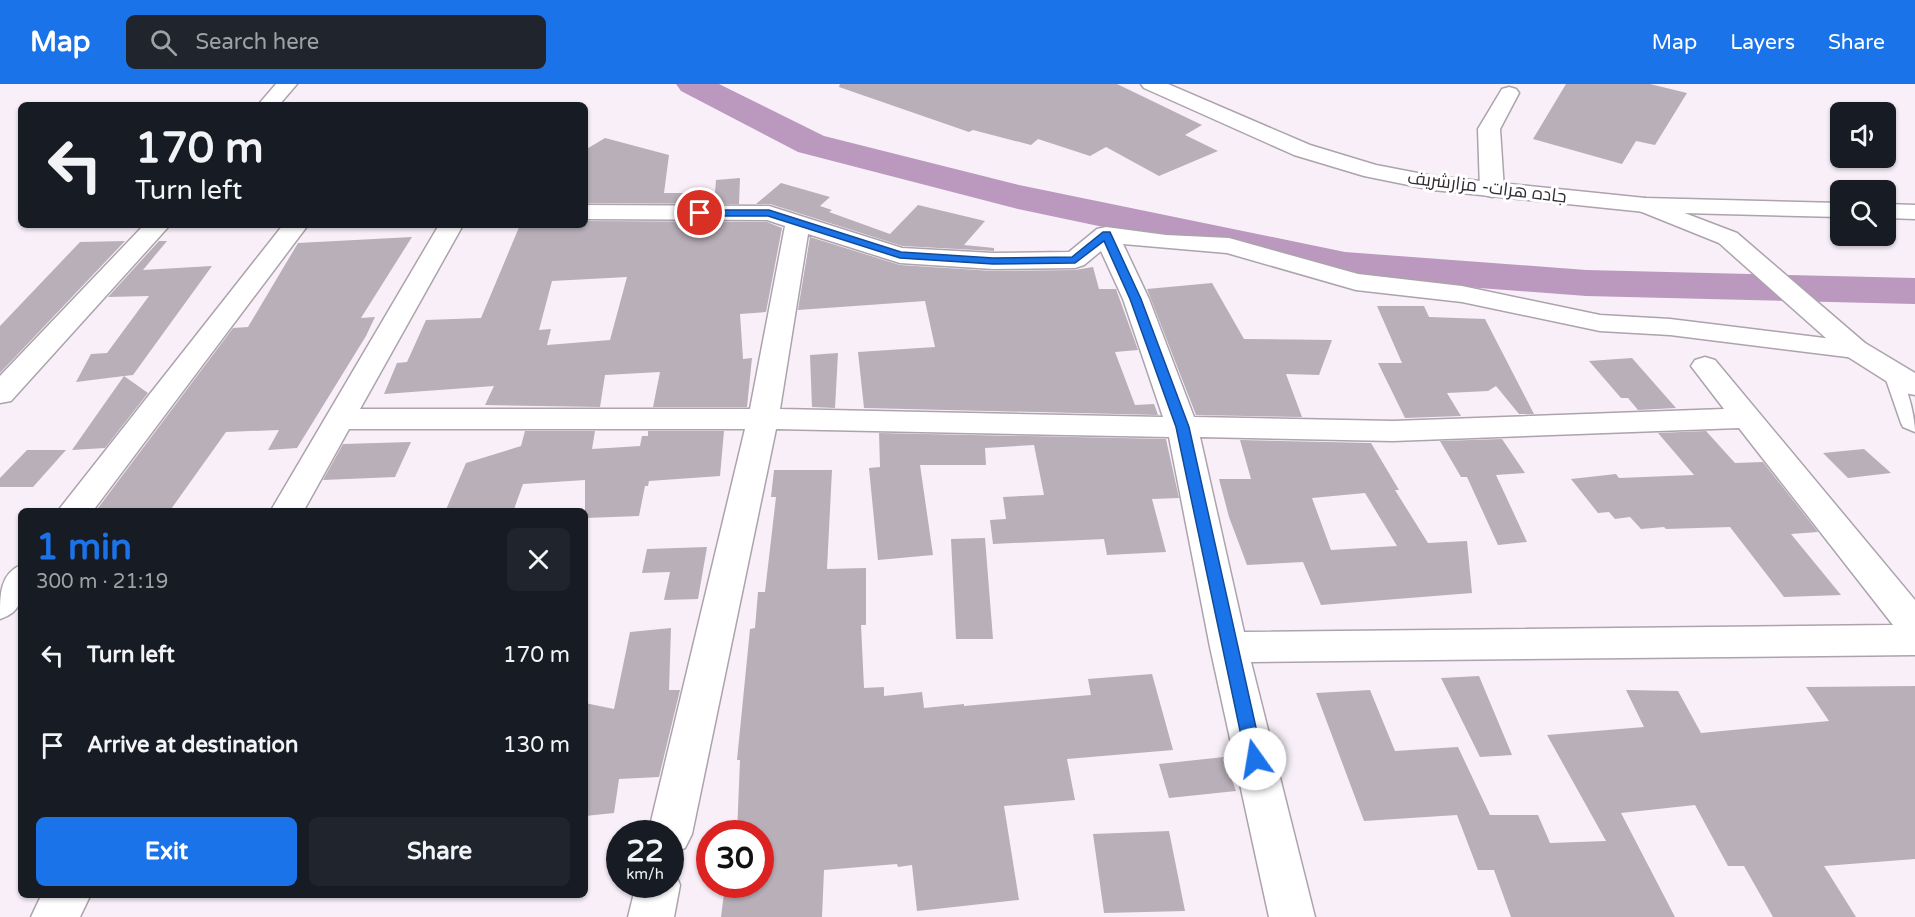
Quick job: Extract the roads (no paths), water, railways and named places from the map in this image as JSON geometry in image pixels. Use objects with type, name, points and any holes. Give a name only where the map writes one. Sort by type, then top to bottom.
[{"type":"main road","points":[[271,102],[287,84]]},
{"type":"main road","name":"جاده هرات- مزارشریف","points":[[1151,84],[1302,150],[1372,171],[1433,183],[1645,205],[1830,210]]},
{"type":"main road","points":[[1492,190],[1489,129],[1509,93]]},
{"type":"main road","points":[[1645,205],[1728,238],[1855,349],[1903,378]]},
{"type":"main road","points":[[1896,211],[1915,212]]},
{"type":"main road","points":[[588,213],[769,213],[900,255],[993,261],[1075,260],[1106,234],[1166,242],[1229,246],[1356,282],[1462,294],[1600,323],[1670,327],[1855,349]]},
{"type":"main road","points":[[673,820],[763,419],[798,222]]},
{"type":"main road","points":[[0,394],[155,228]]},
{"type":"main road","points":[[76,508],[294,228]]},
{"type":"main road","points":[[288,508],[450,228]]},
{"type":"main road","points":[[1106,234],[1136,299],[1182,427],[1229,646],[1292,917]]},
{"type":"main road","points":[[1705,366],[1915,626]]},
{"type":"main road","points":[[339,419],[763,419],[1393,431],[1748,418]]},
{"type":"main road","points":[[0,605],[18,582]]},
{"type":"main road","points":[[1229,646],[1915,640]]},
{"type":"main road","points":[[54,917],[66,898]]},
{"type":"main road","points":[[651,917],[655,898]]},
{"type":"lane","points":[[1903,378],[1909,423],[1915,426]]},
{"type":"waterway","points":[[693,84],[811,144],[1018,197],[1345,265],[1586,283],[1915,291]]}]
